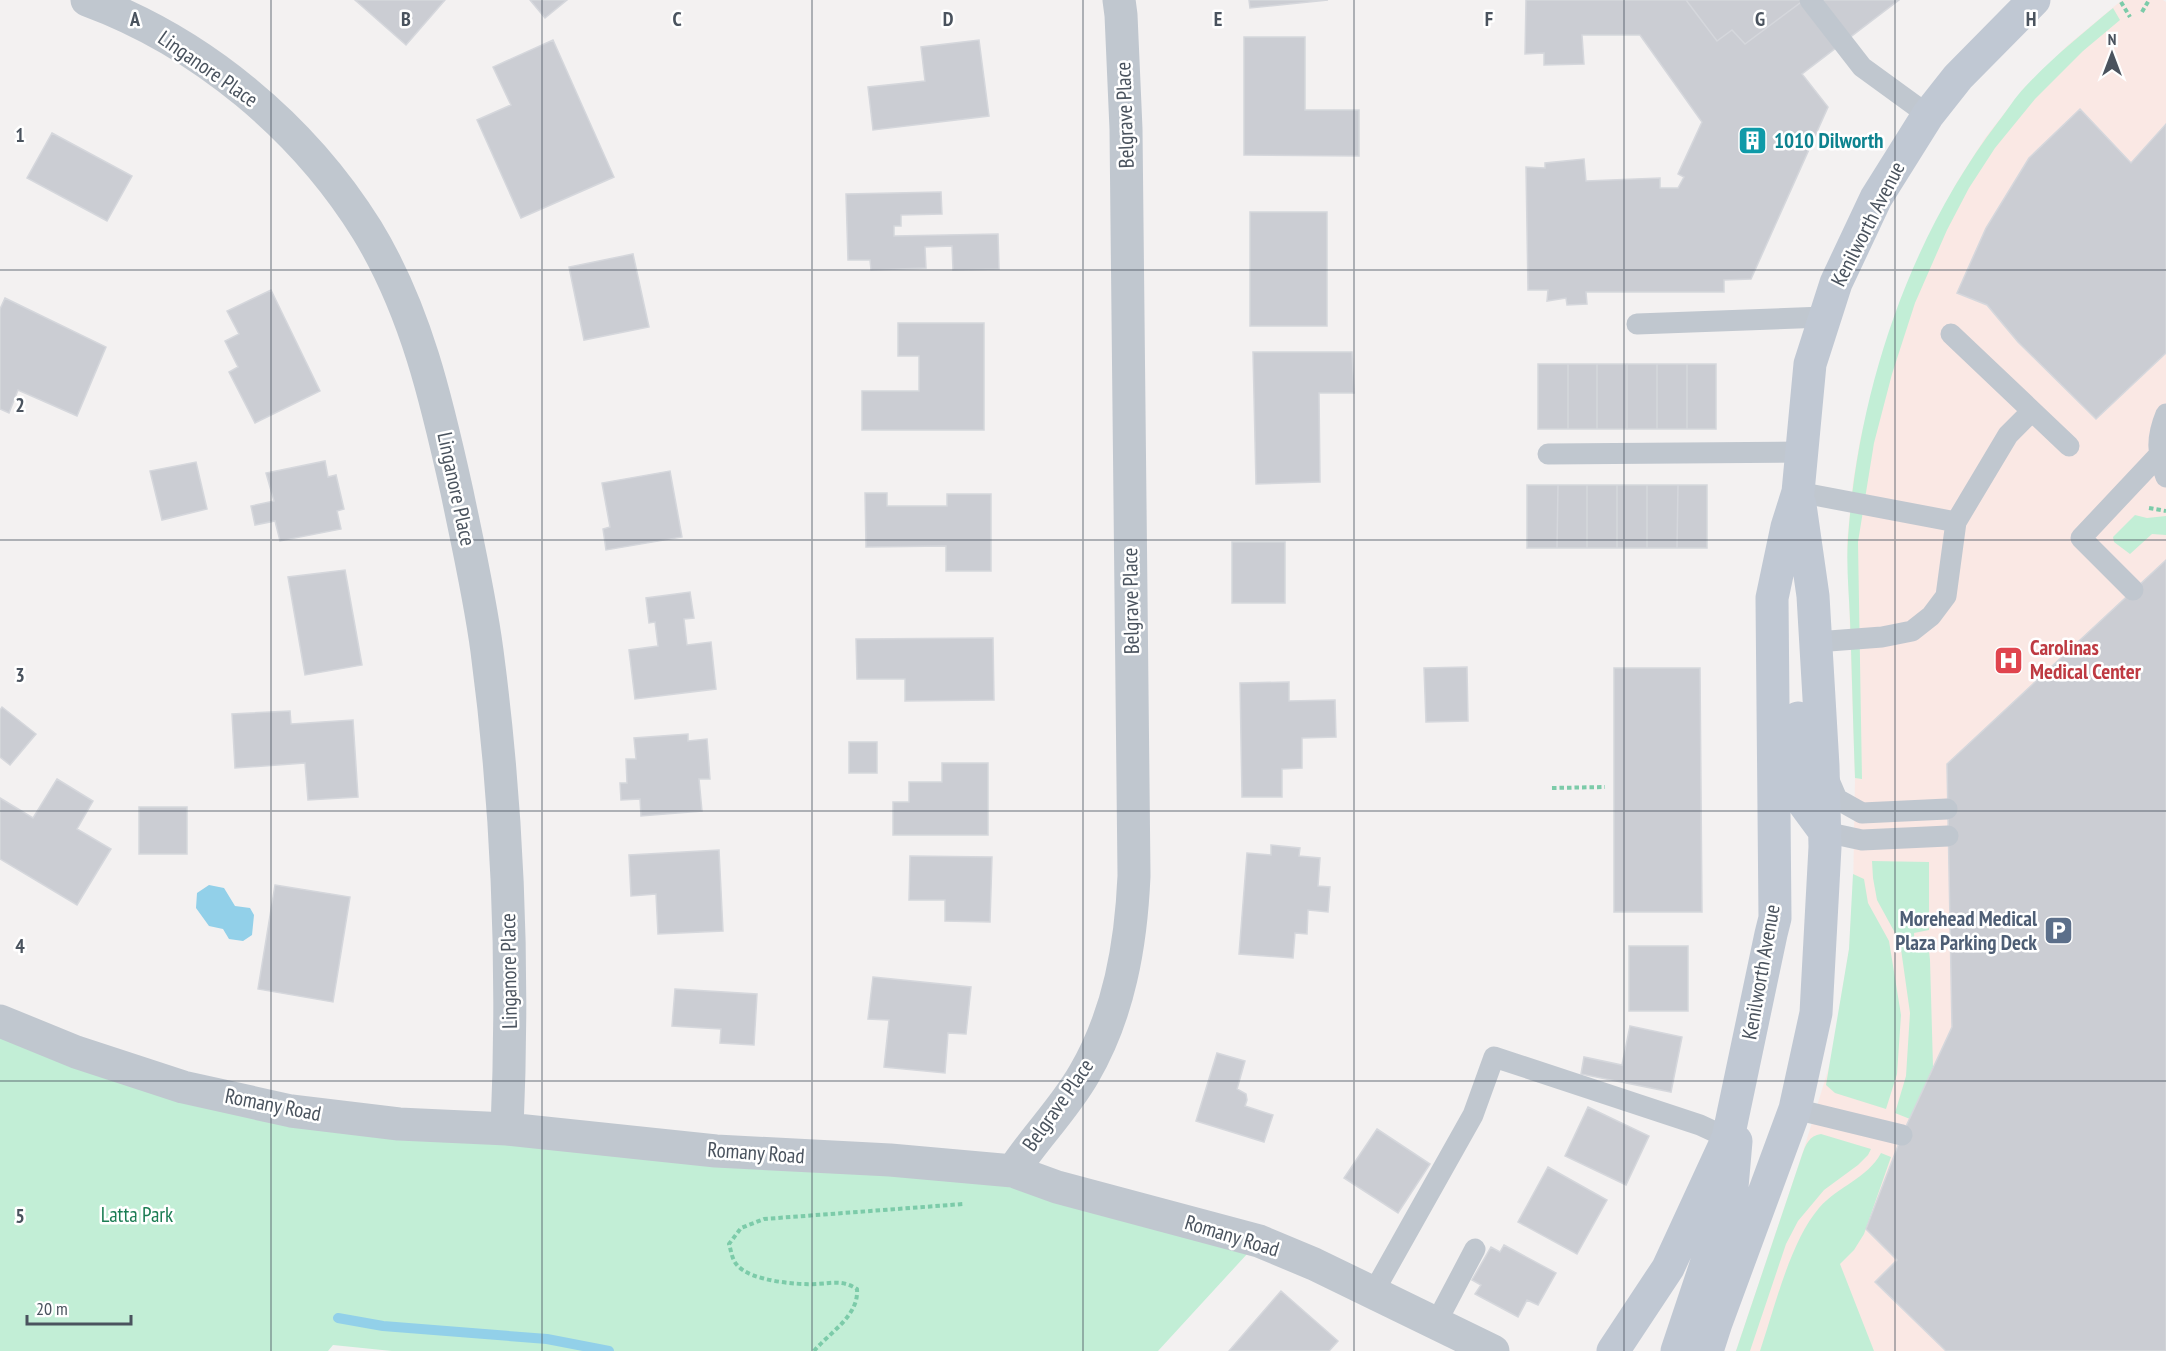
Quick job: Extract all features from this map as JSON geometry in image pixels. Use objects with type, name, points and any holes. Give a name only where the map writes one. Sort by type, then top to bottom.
[{"type":"main road","name":"Kenilworth Avenue","points":[[1707,1351],[1795,1109],[1816,1013],[1825,832],[1823,765],[1813,596],[1798,492],[1810,364],[1836,283],[1876,198],[1928,115],[1958,76],[2034,0]]},
{"type":"main road","name":"Kenilworth Avenue","points":[[1613,1351],[1668,1268],[1728,1138],[1741,1082],[1775,918],[1772,598],[1787,527],[1798,492]]},
{"type":"main road","points":[[1787,527],[1795,606],[1800,798],[1825,832]]},
{"type":"main road","points":[[1677,1351],[1732,1187],[1741,1082]]},
{"type":"street","name":"Linganore Place","points":[[87,0],[143,23],[207,62],[274,117],[301,144],[348,201],[384,262],[408,313],[438,405],[473,566],[487,648],[502,786],[509,919],[511,1055],[507,1129]]},
{"type":"street","name":"Belgrave Place","points":[[1013,1171],[1084,1074],[1109,1022],[1121,983],[1132,912],[1134,876],[1126,129],[1119,0]]},
{"type":"street","name":"Romany Road","points":[[0,1021],[76,1052],[183,1087],[291,1111],[399,1124],[507,1129],[716,1151],[890,1160],[1013,1171],[1057,1187],[1259,1241],[1314,1264],[1493,1351]]},
{"type":"lane","points":[[1810,0],[1862,67],[1928,115]]},
{"type":"lane","points":[[1637,324],[1824,317]]},
{"type":"lane","points":[[1951,334],[2069,446]]},
{"type":"lane","points":[[1816,642],[1882,637],[1912,631],[1931,616],[1946,596],[1956,522],[2008,435],[2032,411]]},
{"type":"lane","points":[[2166,414],[2159,431],[2159,454],[2166,477]]},
{"type":"lane","points":[[1548,454],[1801,452]]},
{"type":"lane","points":[[2133,590],[2081,538],[2159,454]]},
{"type":"lane","points":[[1798,492],[1956,522]]},
{"type":"lane","points":[[1823,765],[1838,799],[1862,813],[1947,809]]},
{"type":"lane","points":[[1825,832],[1862,840],[1948,836]]},
{"type":"lane","points":[[1374,1293],[1473,1115],[1494,1057],[1700,1125],[1728,1138]]},
{"type":"lane","points":[[1795,1109],[1902,1136]]},
{"type":"lane","points":[[1436,1323],[1476,1249]]},
{"type":"path","points":[[2142,12],[2149,0]]},
{"type":"path","points":[[2121,2],[2130,17]]},
{"type":"path","points":[[2149,508],[2166,511]]},
{"type":"path","points":[[1552,788],[1605,788]]},
{"type":"path","points":[[813,1351],[851,1313],[858,1301],[857,1289],[847,1283],[815,1284],[775,1281],[749,1275],[735,1264],[729,1244],[741,1228],[764,1219],[971,1203]]},
{"type":"shaded area","name":"Carolinas Medical Center","points":[[2122,0],[2163,0],[2166,2],[2166,1351],[1736,1351],[1802,1155],[1832,1057],[1849,949],[1853,892],[1855,778],[1847,541],[1860,440],[1883,352],[1901,300],[1936,222],[1957,182],[1985,138],[2024,88],[2068,45]]},
{"type":"green space","points":[[2113,8],[2120,20],[2083,51],[2035,99],[1995,148],[1969,188],[1947,230],[1915,303],[1892,374],[1874,443],[1858,542],[1862,779],[1855,778],[1847,569],[1848,538],[1863,428],[1876,373],[1893,320],[1938,216],[1966,168],[1998,122],[2035,76]]},
{"type":"green space","points":[[2135,515],[2147,518],[2166,516],[2166,535],[2152,534],[2130,554],[2114,542],[2113,537]]},
{"type":"green space","points":[[1872,861],[1929,862],[1929,930],[1914,933],[1915,949],[1929,951],[1933,1067],[1910,1119],[1895,1113],[1906,1076],[1910,1013],[1900,942],[1877,900]]},
{"type":"green space","points":[[1853,874],[1864,879],[1868,903],[1889,941],[1901,1015],[1897,1074],[1886,1109],[1835,1093],[1826,1085],[1849,949]]},
{"type":"green space","name":"Latta Park","points":[[0,1021],[183,1087],[890,1160],[1259,1241],[1158,1351],[392,1351],[333,1345],[328,1351],[0,1351]]},
{"type":"green space","points":[[1821,1134],[1871,1149],[1858,1165],[1824,1190],[1798,1221],[1786,1244],[1750,1351],[1736,1351],[1803,1151],[1811,1139]]},
{"type":"green space","points":[[1881,1153],[1891,1157],[1864,1234],[1854,1250],[1840,1264],[1874,1351],[1760,1351],[1784,1276],[1809,1222],[1827,1200],[1860,1176]]},
{"type":"water","points":[[209,885],[224,888],[235,906],[250,908],[254,915],[252,935],[243,941],[229,939],[223,929],[209,926],[196,908],[197,893]]},
{"type":"building","points":[[355,0],[445,0],[406,45]]},
{"type":"building","points":[[530,0],[567,0],[545,18]]},
{"type":"building","points":[[1249,0],[1328,0],[1250,8]]},
{"type":"building","name":"1010 Dilworth","points":[[1526,0],[1686,0],[1717,41],[1732,30],[1745,44],[1804,0],[1899,0],[1802,74],[1828,107],[1751,279],[1724,280],[1724,292],[1586,292],[1587,304],[1567,305],[1566,298],[1547,301],[1548,290],[1528,290],[1526,167],[1545,168],[1545,163],[1584,159],[1586,181],[1660,178],[1660,188],[1678,188],[1684,177],[1678,174],[1702,122],[1640,35],[1582,35],[1584,64],[1544,65],[1544,53],[1525,54]]},
{"type":"building","points":[[1686,0],[1804,0],[1745,44],[1732,30],[1717,41]]},
{"type":"building","points":[[1244,37],[1305,37],[1305,110],[1359,110],[1359,156],[1244,155]]},
{"type":"building","points":[[553,40],[614,177],[521,218],[477,120],[511,105],[493,67]]},
{"type":"building","points":[[979,40],[989,116],[873,130],[868,87],[925,81],[921,47]]},
{"type":"building","points":[[2080,109],[2131,163],[2166,124],[2166,353],[2096,419],[2018,342],[1987,305],[1957,293],[1986,228],[2029,158]]},
{"type":"building","points":[[52,133],[132,176],[107,221],[27,178]]},
{"type":"building","points":[[941,192],[942,214],[901,215],[901,226],[894,226],[894,236],[998,234],[999,269],[953,270],[952,246],[925,247],[926,268],[871,270],[870,260],[848,260],[846,194]]},
{"type":"building","points":[[1250,212],[1327,212],[1327,326],[1250,326]]},
{"type":"building","points":[[633,254],[649,327],[584,340],[569,267]]},
{"type":"building","points":[[271,290],[320,391],[255,423],[229,372],[238,367],[225,341],[239,334],[227,311]]},
{"type":"building","points":[[5,298],[106,347],[77,416],[18,390],[9,413],[0,409],[0,309]]},
{"type":"building","points":[[898,323],[984,323],[984,430],[862,430],[862,391],[919,391],[919,356],[898,356]]},
{"type":"building","points":[[1253,352],[1352,352],[1354,393],[1319,393],[1320,482],[1256,484]]},
{"type":"building","points":[[1538,364],[1568,364],[1568,429],[1538,429]]},
{"type":"building","points":[[1568,364],[1597,364],[1597,429],[1568,429]]},
{"type":"building","points":[[1597,364],[1627,364],[1627,429],[1597,429]]},
{"type":"building","points":[[1627,364],[1657,364],[1657,429],[1627,429]]},
{"type":"building","points":[[1657,364],[1687,364],[1687,429],[1657,429]]},
{"type":"building","points":[[1687,364],[1716,364],[1716,429],[1687,429]]},
{"type":"building","points":[[325,461],[328,477],[336,475],[344,509],[337,511],[341,529],[280,541],[275,521],[255,525],[251,506],[274,501],[266,473]]},
{"type":"building","points":[[196,462],[207,509],[162,520],[150,471]]},
{"type":"building","points":[[670,471],[682,537],[606,550],[603,529],[610,527],[602,483]]},
{"type":"building","points":[[1527,485],[1558,485],[1557,548],[1527,548]]},
{"type":"building","points":[[1558,485],[1587,485],[1587,548],[1557,548]]},
{"type":"building","points":[[1587,485],[1617,485],[1617,548],[1587,548]]},
{"type":"building","points":[[1617,485],[1647,485],[1647,548],[1617,548]]},
{"type":"building","points":[[1647,485],[1678,485],[1677,548],[1647,548]]},
{"type":"building","points":[[1678,485],[1707,485],[1707,548],[1677,548]]},
{"type":"building","points":[[865,493],[887,493],[887,506],[947,506],[947,494],[991,494],[991,571],[946,571],[946,546],[866,547]]},
{"type":"building","points":[[1232,542],[1285,542],[1285,603],[1232,603]]},
{"type":"building","name":"Morehead Medical Plaza Parking Deck","points":[[2166,560],[2166,1351],[1946,1351],[1875,1282],[1897,1260],[1866,1229],[1902,1135],[1952,1027],[1947,764]]},
{"type":"building","points":[[345,570],[362,665],[305,675],[288,577]]},
{"type":"building","points":[[690,592],[694,618],[684,619],[687,645],[711,642],[716,689],[635,699],[629,650],[658,646],[655,622],[649,623],[646,598]]},
{"type":"building","points":[[993,638],[994,700],[905,701],[905,679],[857,679],[856,639]]},
{"type":"building","points":[[1467,667],[1468,721],[1426,722],[1424,668]]},
{"type":"building","points":[[1614,668],[1700,668],[1702,912],[1614,912]]},
{"type":"building","points":[[1289,682],[1289,701],[1335,700],[1336,737],[1302,738],[1302,768],[1282,769],[1282,797],[1242,797],[1240,683]]},
{"type":"building","points":[[2,707],[36,734],[10,765],[0,757],[0,710]]},
{"type":"building","points":[[290,711],[291,724],[353,720],[358,797],[308,800],[305,763],[235,768],[232,714]]},
{"type":"building","points":[[688,734],[688,741],[707,739],[710,779],[699,779],[702,811],[641,816],[640,799],[621,800],[620,783],[627,783],[626,759],[636,759],[634,738]]},
{"type":"building","points":[[849,742],[877,742],[877,773],[849,773]]},
{"type":"building","points":[[942,763],[988,763],[988,835],[893,835],[893,802],[909,802],[909,782],[942,782]]},
{"type":"building","points":[[57,779],[93,801],[77,829],[111,849],[77,905],[0,859],[0,798],[33,818]]},
{"type":"building","points":[[139,807],[187,807],[187,854],[139,854]]},
{"type":"building","points":[[1271,845],[1300,848],[1299,856],[1320,858],[1318,886],[1330,887],[1328,912],[1308,910],[1307,934],[1295,933],[1293,958],[1239,954],[1247,853],[1271,855]]},
{"type":"building","points":[[719,850],[723,931],[658,934],[656,894],[631,896],[629,855]]},
{"type":"building","points":[[910,856],[992,857],[990,922],[945,921],[945,900],[909,900]]},
{"type":"building","points":[[275,885],[350,897],[333,1002],[258,989]]},
{"type":"building","points":[[1629,946],[1688,946],[1688,1011],[1629,1011]]},
{"type":"building","points":[[873,977],[971,987],[966,1034],[948,1033],[945,1073],[884,1067],[889,1020],[868,1019]]},
{"type":"building","points":[[675,989],[757,994],[754,1045],[720,1043],[721,1029],[672,1026]]},
{"type":"building","points":[[1630,1026],[1682,1037],[1671,1092],[1581,1074],[1584,1057],[1622,1065]]},
{"type":"building","points":[[1217,1053],[1245,1061],[1237,1089],[1246,1094],[1245,1106],[1273,1115],[1264,1142],[1196,1121]]},
{"type":"building","points":[[1588,1107],[1649,1136],[1626,1185],[1565,1156]]},
{"type":"building","points":[[1377,1129],[1430,1164],[1398,1213],[1344,1178]]},
{"type":"building","points":[[1548,1167],[1607,1200],[1577,1254],[1518,1222]]},
{"type":"building","points":[[1504,1245],[1556,1273],[1538,1305],[1527,1300],[1518,1317],[1475,1294],[1481,1285],[1472,1280],[1491,1247],[1500,1252]]},
{"type":"building","points":[[1281,1291],[1338,1341],[1329,1351],[1229,1351]]},
{"type":"waterway","points":[[338,1318],[383,1326],[547,1339],[609,1351]]},
{"type":"place","name":"1010 Dilworth","points":[[1753,141]]},
{"type":"place","name":"Carolinas Medical Center","points":[[2009,660]]},
{"type":"place","name":"Morehead Medical Plaza Parking Deck","points":[[2058,931]]}]
